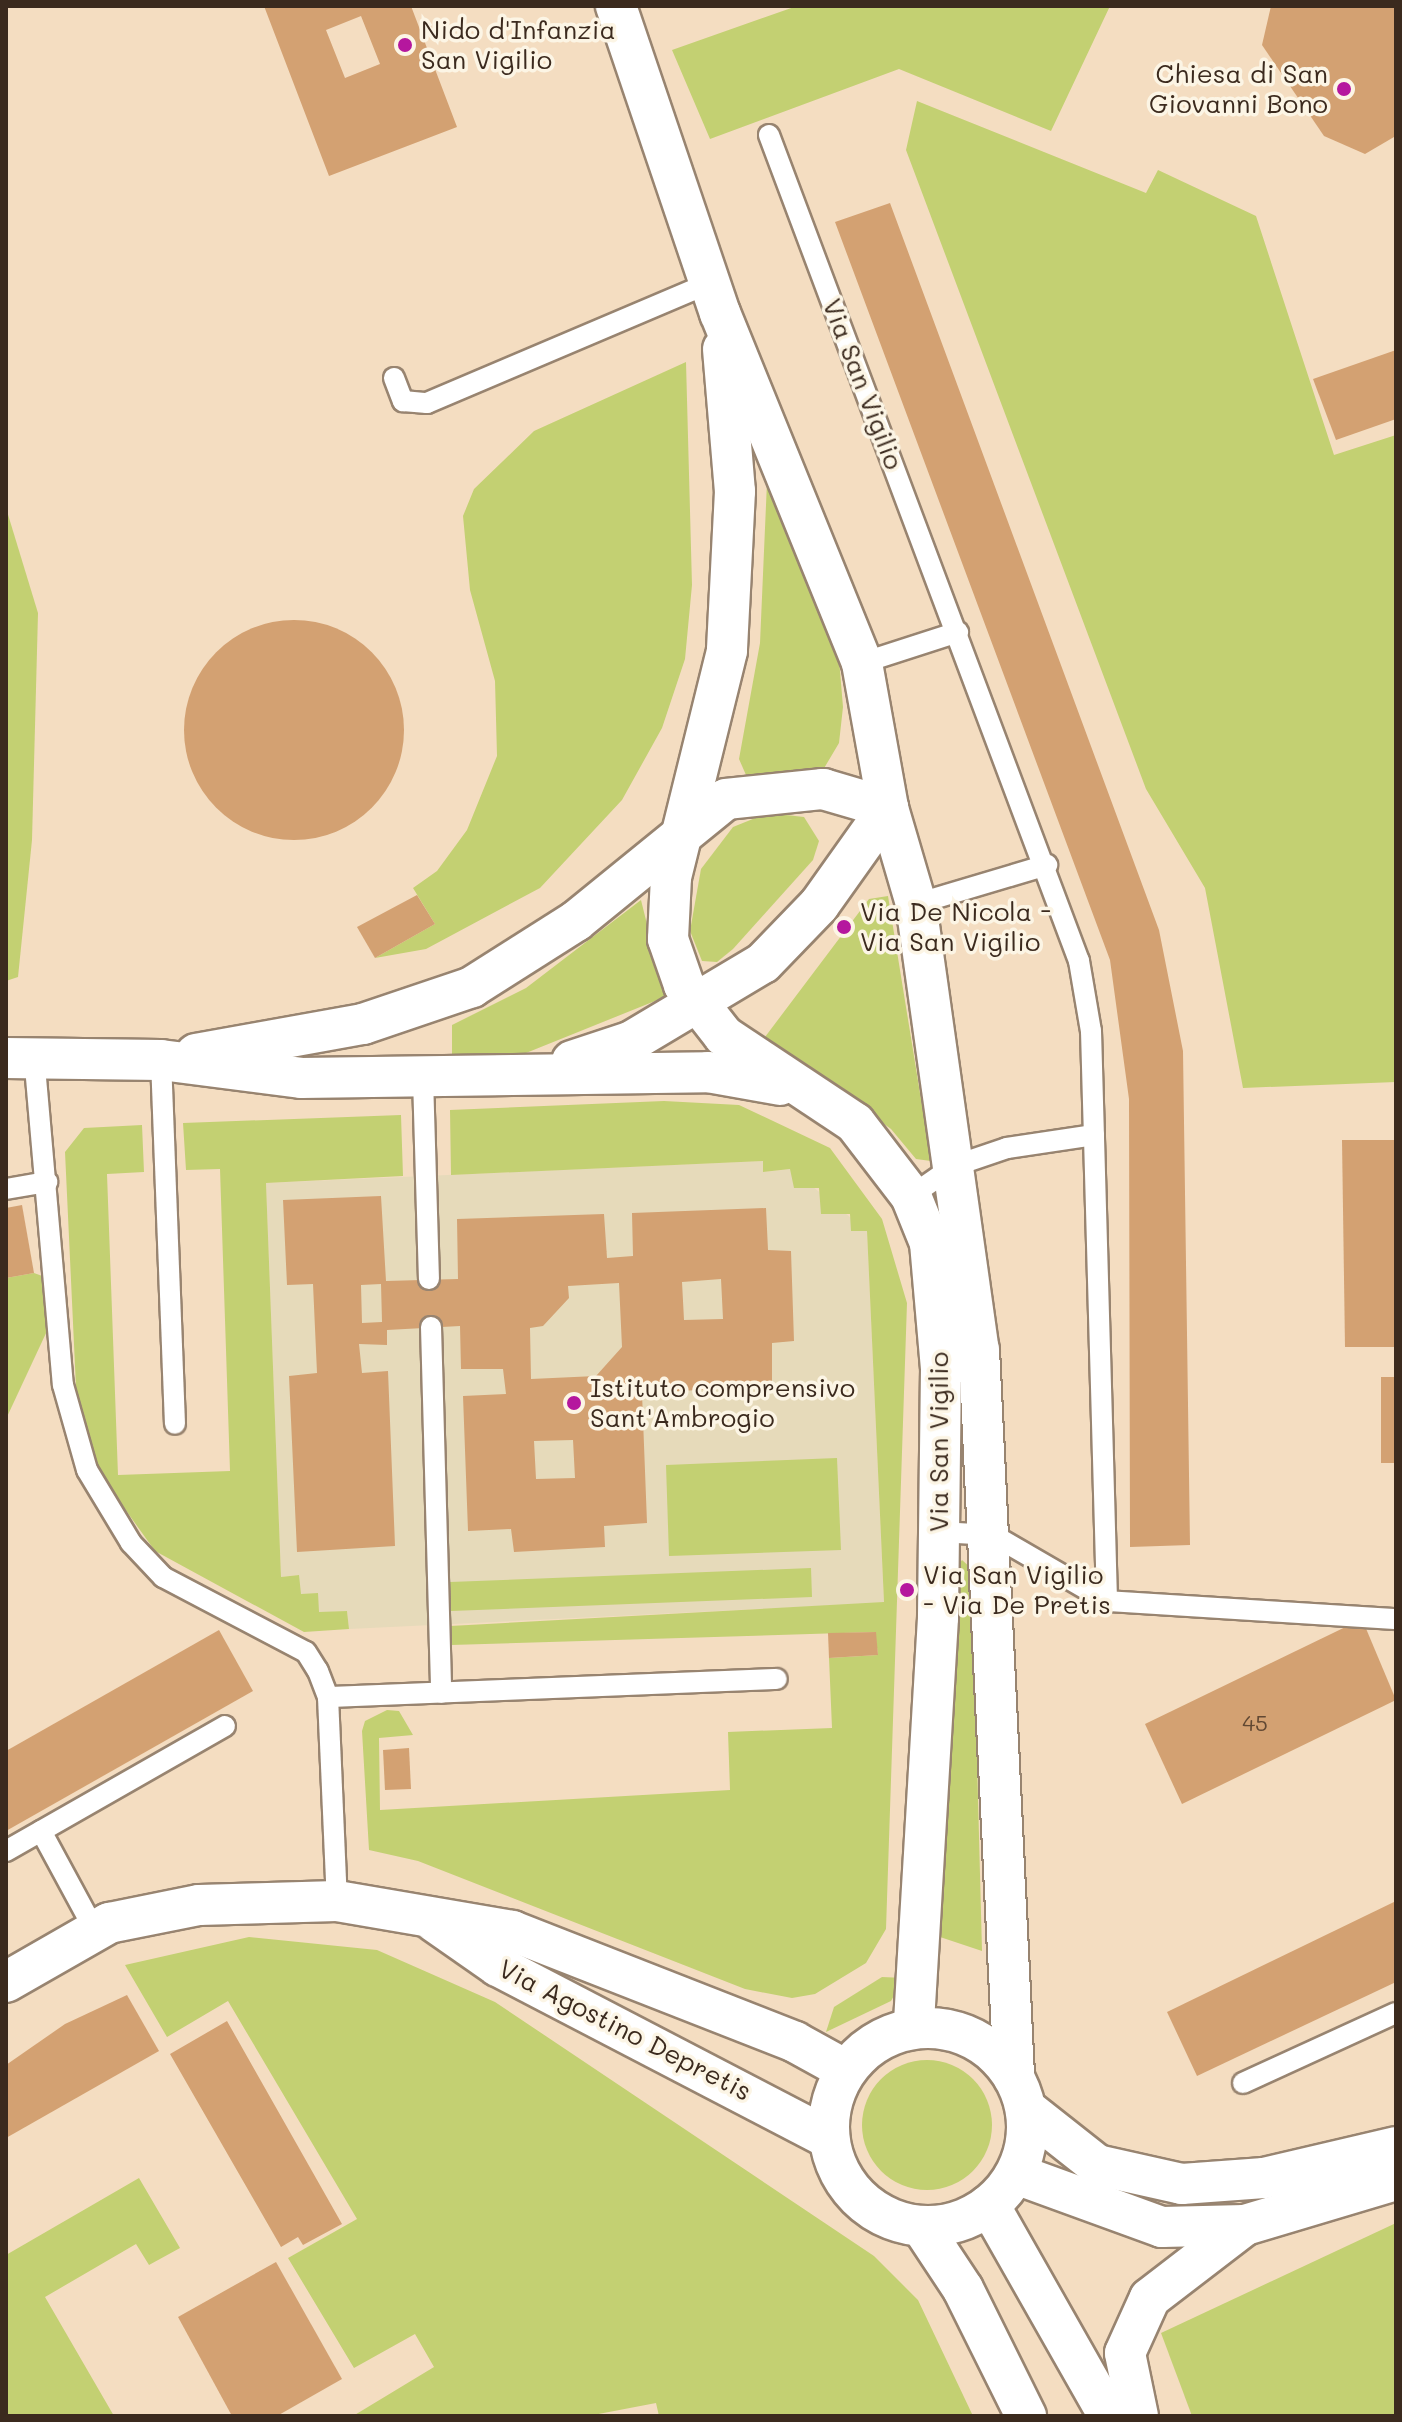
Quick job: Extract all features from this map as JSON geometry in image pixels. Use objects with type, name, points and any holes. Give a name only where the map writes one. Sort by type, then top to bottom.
[{"type":"street","name":"Via San Vigilio","points":[[616,6],[715,298],[862,663],[888,808],[916,904],[954,1166],[993,1535],[1020,2093]]},
{"type":"street","name":"Via San Vigilio","points":[[715,298],[735,491],[727,651],[690,823],[671,877],[668,939],[698,1006],[748,1056],[855,1123],[911,1196],[930,1243],[937,1294],[939,1532],[914,2028]]},
{"type":"street","points":[[161,1060],[363,1024],[472,987],[576,921],[690,823],[726,799],[773,789],[848,792],[888,808],[788,939],[698,1006],[632,1041],[529,1070]]},
{"type":"street","points":[[20,1056],[161,1060],[301,1078],[423,1078],[529,1070],[736,1075],[807,1093]]},
{"type":"street","name":"Via Agostino Depretis","points":[[6,1982],[95,1931],[199,1905],[337,1901],[512,1931],[795,2042],[846,2070]]},
{"type":"street","name":"Via Agostino Depretis","points":[[425,1915],[498,1966],[828,2138]]},
{"type":"street","points":[[1020,2093],[1016,2174],[989,2205],[957,2222],[922,2227],[871,2209],[852,2192],[828,2138],[833,2097],[846,2070],[865,2050],[914,2028],[971,2037],[1020,2093],[1097,2165],[1182,2184],[1264,2178],[1396,2147]]},
{"type":"street","points":[[1016,2174],[1162,2227],[1245,2225],[1396,2180]]},
{"type":"street","points":[[989,2205],[1109,2416]]},
{"type":"street","points":[[1138,2416],[1125,2353],[1150,2298],[1245,2225]]},
{"type":"street","points":[[922,2227],[963,2289],[1026,2416]]},
{"type":"lane","name":"Via San Vigilio","points":[[769,135],[1047,865],[1079,961],[1091,1031],[1107,1601]]},
{"type":"lane","points":[[394,378],[403,401],[427,403],[715,298]]},
{"type":"lane","points":[[862,663],[958,632]]},
{"type":"lane","points":[[916,904],[1047,865]]},
{"type":"lane","points":[[20,1056],[47,1182],[63,1385],[87,1470],[106,1506],[163,1577],[306,1652],[328,1697],[337,1901]]},
{"type":"lane","points":[[161,1060],[175,1424]]},
{"type":"lane","points":[[423,1078],[429,1279]]},
{"type":"lane","points":[[911,1196],[954,1166],[1007,1148],[1094,1135]]},
{"type":"lane","points":[[6,1189],[47,1182]]},
{"type":"lane","points":[[431,1327],[441,1693]]},
{"type":"lane","points":[[939,1532],[993,1535]]},
{"type":"lane","name":"Via San Vigilio","points":[[993,1535],[1107,1601],[1396,1619]]},
{"type":"lane","points":[[328,1697],[777,1679]]},
{"type":"lane","points":[[6,1851],[225,1726]]},
{"type":"lane","points":[[41,1831],[95,1931]]},
{"type":"lane","points":[[1243,2083],[1396,2013]]},
{"type":"shaded area","name":"Istituto comprensivo Sant'Ambrogio","points":[[763,1161],[764,1172],[791,1169],[867,1231],[884,1603],[349,1629],[347,1611],[318,1613],[300,1594],[298,1575],[281,1577],[266,1183]]},
{"type":"green space","points":[[797,6],[1110,6],[1051,131],[899,69],[710,139],[672,50]]},
{"type":"green space","points":[[917,101],[1146,193],[1158,170],[1256,216],[1334,455],[1396,435],[1396,1082],[1243,1088],[1205,888],[1146,789],[906,150]]},
{"type":"green space","points":[[686,362],[692,585],[685,659],[662,728],[622,800],[540,888],[426,949],[375,958],[435,924],[413,888],[437,871],[467,830],[497,756],[495,681],[470,590],[463,516],[474,489],[534,431]]},
{"type":"green space","points":[[774,477],[838,647],[843,707],[839,743],[823,770],[746,775],[739,759],[760,643],[767,482]]},
{"type":"green space","points":[[6,508],[38,613],[32,840],[18,977],[6,981]]},
{"type":"green space","points":[[768,813],[804,817],[819,841],[813,860],[733,949],[717,962],[702,961],[690,931],[701,869],[733,827]]},
{"type":"green space","points":[[888,896],[931,1161],[916,1159],[891,1129],[765,1037],[869,899]]},
{"type":"green space","points":[[641,900],[665,997],[526,1053],[452,1056],[452,1025],[526,988]]},
{"type":"green space","points":[[664,1101],[739,1105],[830,1148],[882,1219],[907,1303],[886,1929],[866,1963],[815,1994],[792,1998],[745,1989],[418,1861],[369,1850],[362,1731],[365,1721],[387,1710],[399,1711],[413,1735],[379,1738],[380,1810],[730,1790],[728,1732],[832,1728],[829,1658],[878,1655],[875,1632],[451,1645],[450,1626],[884,1602],[867,1231],[851,1231],[850,1214],[821,1214],[819,1188],[794,1188],[790,1169],[763,1172],[763,1161],[451,1175],[450,1110]]},
{"type":"green space","points":[[401,1115],[403,1176],[266,1183],[281,1577],[299,1575],[301,1594],[318,1593],[319,1612],[347,1611],[349,1629],[304,1632],[155,1551],[97,1470],[76,1387],[65,1152],[84,1128],[142,1125],[144,1172],[107,1174],[118,1475],[230,1471],[220,1169],[186,1170],[183,1123]]},
{"type":"green space","points":[[34,1273],[45,1277],[47,1331],[6,1419],[6,1278]]},
{"type":"green space","points":[[837,1458],[841,1550],[669,1556],[666,1465]]},
{"type":"green space","points":[[962,1560],[972,1569],[982,1951],[940,1937],[955,1569]]},
{"type":"green space","points":[[811,1568],[812,1597],[451,1611],[450,1582]]},
{"type":"green space","points":[[249,1937],[377,1950],[495,2002],[874,2256],[918,2300],[973,2416],[659,2416],[656,2403],[588,2416],[353,2416],[434,2367],[415,2334],[354,2368],[288,2258],[357,2219],[228,2001],[167,2037],[125,1965]]},
{"type":"green space","points":[[882,1977],[904,1978],[891,2001],[826,2032],[834,2007]]},
{"type":"green space","points":[[927,2060],[952,2065],[973,2079],[987,2100],[992,2125],[987,2150],[973,2171],[952,2185],[927,2190],[902,2185],[881,2171],[867,2150],[862,2125],[867,2100],[881,2079],[902,2065]]},
{"type":"green space","points":[[139,2178],[180,2248],[149,2265],[136,2244],[45,2297],[114,2416],[6,2416],[6,2255]]},
{"type":"green space","points":[[1396,2223],[1396,2416],[1192,2416],[1161,2333]]},
{"type":"building","points":[[264,6],[411,6],[457,127],[329,176]],"holes":[[[361,16],[380,64],[345,78],[326,30]]]},
{"type":"building","name":"Chiesa di San Giovanni Bono","points":[[1271,6],[1396,6],[1394,137],[1365,154],[1324,136],[1262,45]]},
{"type":"building","points":[[890,203],[1159,930],[1183,1051],[1190,1545],[1130,1547],[1129,1099],[1110,960],[835,222]]},
{"type":"building","points":[[1396,350],[1396,419],[1336,440],[1313,379]]},
{"type":"building","points":[[294,620],[336,628],[372,652],[396,688],[404,730],[396,772],[372,808],[336,832],[294,840],[252,832],[216,808],[192,772],[184,730],[192,688],[216,652],[252,628]]},
{"type":"building","points":[[417,895],[435,924],[375,958],[357,927]]},
{"type":"building","points":[[1342,1140],[1396,1140],[1396,1347],[1345,1347]]},
{"type":"building","points":[[381,1196],[386,1281],[458,1279],[457,1219],[604,1214],[607,1258],[633,1256],[632,1213],[766,1208],[768,1250],[791,1251],[794,1341],[772,1343],[772,1386],[642,1393],[647,1523],[604,1526],[605,1547],[514,1552],[511,1529],[468,1531],[463,1396],[506,1394],[503,1369],[461,1369],[460,1326],[387,1330],[387,1345],[359,1344],[362,1373],[388,1371],[395,1546],[297,1552],[289,1376],[317,1373],[313,1284],[287,1285],[283,1200]],"holes":[[[721,1279],[723,1319],[684,1320],[682,1282]],[[619,1283],[622,1347],[596,1376],[531,1379],[530,1328],[543,1326],[569,1298],[568,1286]],[[381,1284],[382,1322],[362,1323],[361,1285]],[[573,1440],[575,1478],[536,1479],[534,1441]]]},
{"type":"building","points":[[22,1205],[34,1273],[6,1278],[6,1208]]},
{"type":"building","points":[[1381,1377],[1396,1377],[1396,1463],[1381,1463]]},
{"type":"building","points":[[1362,1619],[1396,1700],[1182,1804],[1145,1724]]},
{"type":"building","points":[[219,1630],[253,1691],[6,1831],[6,1751]]},
{"type":"building","points":[[876,1632],[878,1655],[829,1658],[828,1633]]},
{"type":"building","points":[[409,1748],[411,1789],[385,1790],[383,1750]]},
{"type":"building","points":[[1396,1901],[1396,1982],[1197,2076],[1167,2012]]},
{"type":"building","points":[[127,1995],[159,2051],[6,2138],[6,2065],[65,2024]]},
{"type":"building","points":[[227,2021],[342,2224],[303,2245],[298,2237],[281,2247],[170,2054]]},
{"type":"building","points":[[276,2262],[342,2379],[277,2416],[232,2416],[178,2317]]},
{"type":"place","name":"Nido d'Infanzia San Vigilio","points":[[405,45]]},
{"type":"place","name":"Chiesa di San Giovanni Bono","points":[[1344,89]]},
{"type":"place","name":"Via De Nicola - Via San Vigilio","points":[[844,927]]},
{"type":"place","name":"Istituto comprensivo Sant'Ambrogio","points":[[574,1403]]},
{"type":"place","name":"Via San Vigilio - Via De Pretis","points":[[907,1590]]}]
